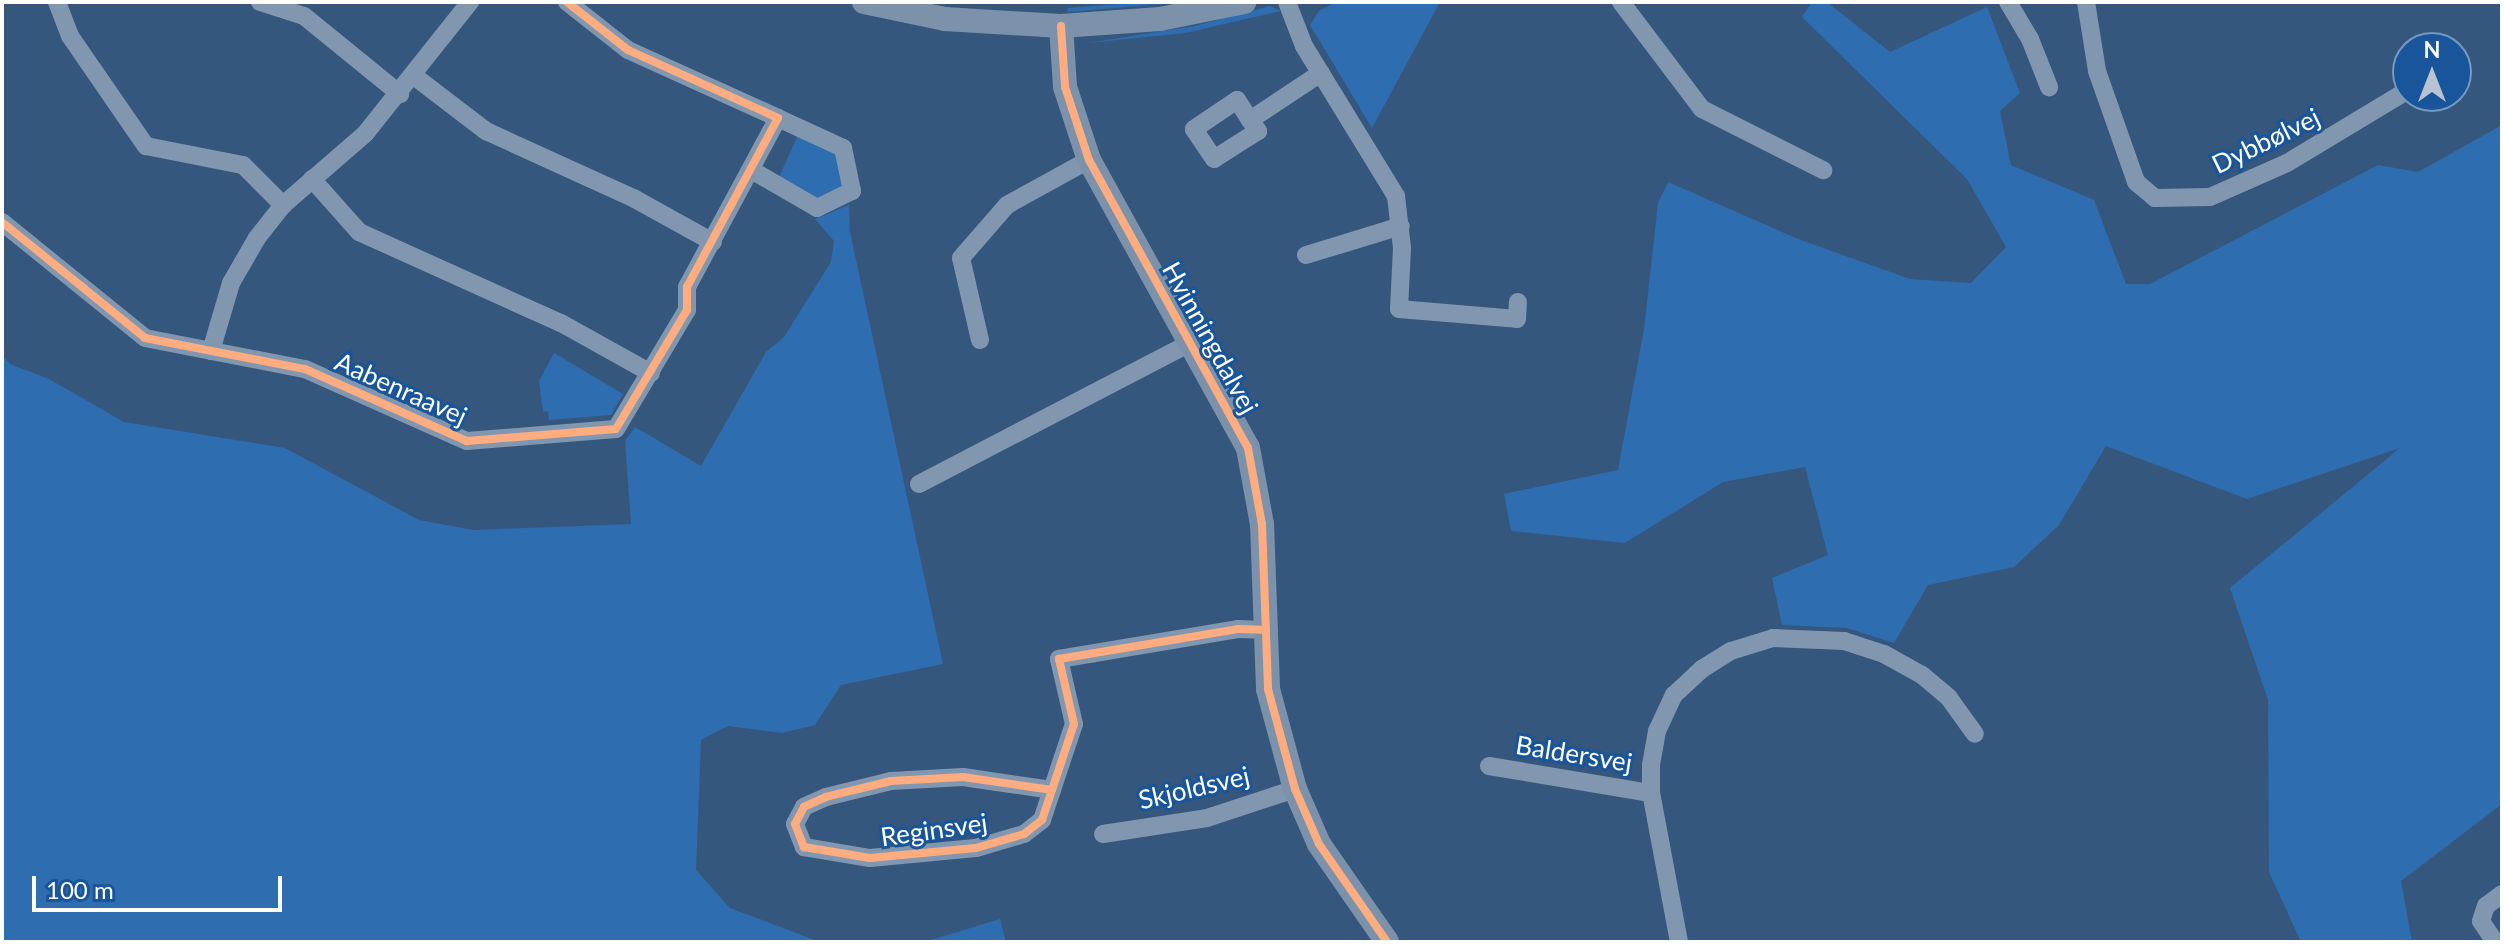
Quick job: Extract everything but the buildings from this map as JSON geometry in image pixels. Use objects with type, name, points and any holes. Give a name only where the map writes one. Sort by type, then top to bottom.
[{"type":"street","points":[[57,2],[70,36],[146,146],[243,165],[283,205]]},
{"type":"street","points":[[260,2],[304,16],[400,94]]},
{"type":"street","points":[[211,351],[231,283],[283,205],[365,134],[400,94],[470,2]]},
{"type":"street","points":[[567,2],[628,50],[843,148],[852,191],[817,208],[753,171]]},
{"type":"street","points":[[864,2],[945,19],[1061,26],[1160,19],[1244,2]]},
{"type":"street","points":[[1287,2],[1321,73],[1386,173],[1401,226],[1399,309],[1517,319],[1518,302]]},
{"type":"street","points":[[1621,2],[1702,109],[1823,170]]},
{"type":"street","points":[[2008,2],[2030,39],[2049,87]]},
{"type":"street","name":"Dybbølvej","points":[[2086,2],[2097,71],[2136,182],[2155,198],[2210,197],[2295,159],[2392,100]]},
{"type":"street","name":"Hvinningdalvej","points":[[1061,26],[1065,87],[1089,160],[1248,448],[1259,492],[1263,630],[1276,732],[1295,789],[1319,844],[1387,942]]},
{"type":"street","points":[[1250,120],[1321,73]]},
{"type":"street","points":[[414,76],[486,131],[635,199],[713,242]]},
{"type":"street","name":"Aabenraavej","points":[[2,222],[145,338],[305,369],[467,441],[616,429],[687,310],[687,287],[753,171],[778,118]]},
{"type":"street","points":[[980,340],[961,258],[1007,205],[1089,160]]},
{"type":"street","points":[[312,179],[359,232],[561,323],[651,373]]},
{"type":"street","points":[[1306,255],[1401,226]]},
{"type":"street","name":"Hvinningdalvej","points":[[919,484],[1190,343]]},
{"type":"street","name":"Reginsvej","points":[[1052,790],[963,777],[891,781],[826,797],[804,807],[795,824],[804,847],[830,855],[915,857],[1024,834],[1042,820],[1052,790],[1074,724],[1059,659],[1238,629],[1263,630]]},
{"type":"street","name":"Baldersvej","points":[[1679,942],[1651,793],[1657,731],[1674,695],[1731,651],[1773,638],[1844,641],[1884,654],[1949,698],[1975,734]]},
{"type":"street","name":"Baldersvej","points":[[1489,766],[1651,793]]},
{"type":"street","name":"Skjoldsvej","points":[[1103,834],[1207,818],[1295,789]]},
{"type":"street","points":[[2495,942],[2481,921],[2486,906],[2502,894]]},
{"type":"shaded area","points":[[1138,2],[1185,2],[1067,12],[1068,8]]},
{"type":"shaded area","points":[[1337,2],[1440,2],[1372,128],[1310,25],[1319,11]]},
{"type":"shaded area","points":[[1812,2],[1827,2],[1890,52],[1987,7],[2020,93],[2000,111],[2011,165],[2094,200],[2126,284],[2150,284],[2378,165],[2418,172],[2502,125],[2502,804],[2401,881],[2412,942],[2301,942],[2269,872],[2268,700],[2230,588],[2400,448],[2247,499],[2106,446],[2059,525],[2014,567],[1928,585],[1894,643],[1847,628],[1782,625],[1772,578],[1828,555],[1805,467],[1723,482],[1625,543],[1511,531],[1504,494],[1618,470],[1644,329],[1658,203],[1668,182],[1798,239],[1910,279],[1971,283],[2006,247],[1967,179],[1802,17]]},
{"type":"shaded area","points":[[1270,6],[1281,11],[1185,33],[1088,43],[1195,26]]},
{"type":"shaded area","points":[[799,133],[837,151],[843,182],[839,190],[819,199],[779,177]]},
{"type":"shaded area","points":[[849,205],[850,232],[943,664],[841,685],[815,725],[782,733],[728,726],[701,740],[696,870],[730,908],[820,942],[2,942],[2,355],[10,364],[49,379],[124,422],[285,448],[419,520],[473,530],[631,524],[625,441],[635,427],[701,466],[766,352],[784,337],[831,262],[834,241],[815,219]]},
{"type":"shaded area","points":[[554,353],[623,394],[611,415],[549,420],[548,411],[543,412],[539,381]]},
{"type":"shaded area","points":[[1000,919],[1006,942],[924,942]]},
{"type":"cycle path","points":[[2,222],[145,338],[305,369],[467,441],[616,429],[687,310],[687,287],[778,118],[628,50],[567,2]]},
{"type":"cycle path","points":[[1061,26],[1065,87],[1089,160],[1248,448],[1262,524],[1268,689],[1295,789],[1319,844],[1387,942]]},
{"type":"cycle path","points":[[1052,790],[963,777],[891,781],[826,797],[804,807],[795,824],[804,847],[870,858],[976,848],[1024,834],[1042,820],[1074,724],[1059,659],[1238,629],[1263,630]]}]
